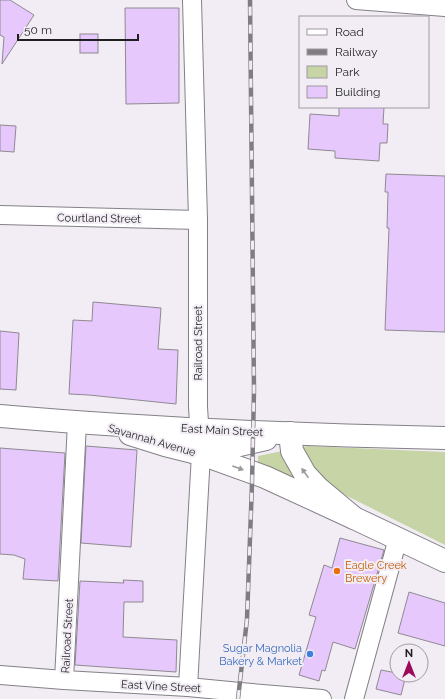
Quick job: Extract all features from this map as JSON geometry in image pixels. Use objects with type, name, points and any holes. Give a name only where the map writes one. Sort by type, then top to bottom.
[{"type":"main road","name":"East Main Street","points":[[0,416],[102,425],[445,438]]},
{"type":"main road","name":"Savannah Avenue","points":[[102,425],[165,445],[201,454],[265,477],[354,518]]},
{"type":"main road","points":[[201,454],[290,433],[292,451],[305,474],[318,488],[354,518],[445,560]]},
{"type":"street","name":"Railroad Street","points":[[188,687],[201,454],[198,407],[198,220],[192,0]]},
{"type":"street","points":[[356,0],[445,7]]},
{"type":"street","name":"Courtland Street","points":[[0,215],[198,220]]},
{"type":"street","name":"Railroad Street","points":[[64,680],[77,423]]},
{"type":"street","points":[[354,699],[398,538]]},
{"type":"street","name":"East Vine Street","points":[[0,675],[188,687],[322,699]]},
{"type":"green space","points":[[307,446],[445,452],[445,545],[339,492],[310,490],[258,467],[258,456]]},
{"type":"building","points":[[0,0],[10,0],[34,15],[2,64],[4,37],[0,35]]},
{"type":"building","points":[[125,8],[179,8],[179,103],[126,104]]},
{"type":"building","points":[[80,34],[98,34],[98,53],[80,53]]},
{"type":"building","points":[[339,108],[384,108],[383,124],[388,124],[387,143],[380,143],[379,161],[335,158],[335,151],[308,149],[310,114],[339,116]]},
{"type":"building","points":[[0,125],[16,126],[14,152],[0,151]]},
{"type":"building","points":[[386,174],[445,176],[445,332],[385,330],[389,228],[387,228],[388,192],[385,192]]},
{"type":"building","points":[[93,302],[161,308],[158,349],[178,350],[176,404],[69,394],[73,320],[92,321]]},
{"type":"building","points":[[0,331],[19,333],[16,390],[0,389]]},
{"type":"building","points":[[86,446],[137,450],[131,547],[81,543]]},
{"type":"building","points":[[0,448],[65,453],[58,581],[23,579],[25,559],[14,555],[0,554]]},
{"type":"building","points":[[340,538],[384,550],[355,649],[333,642],[325,671],[322,670],[319,681],[299,675],[316,617],[309,615],[324,565],[332,568]]},
{"type":"building","points":[[123,580],[143,581],[143,602],[124,602],[123,637],[177,640],[176,672],[75,665],[80,581],[124,583]]},
{"type":"building","points":[[409,592],[445,603],[445,646],[398,633]]},
{"type":"building","points":[[381,670],[389,672],[389,683],[404,683],[401,695],[376,689]]},
{"type":"railway","points":[[238,699],[247,619],[254,390],[250,0]]},
{"type":"place","name":"Eagle Creek Brewery","points":[[337,571]]},
{"type":"place","name":"Sugar Magnolia Bakery & Market","points":[[310,654]]}]
